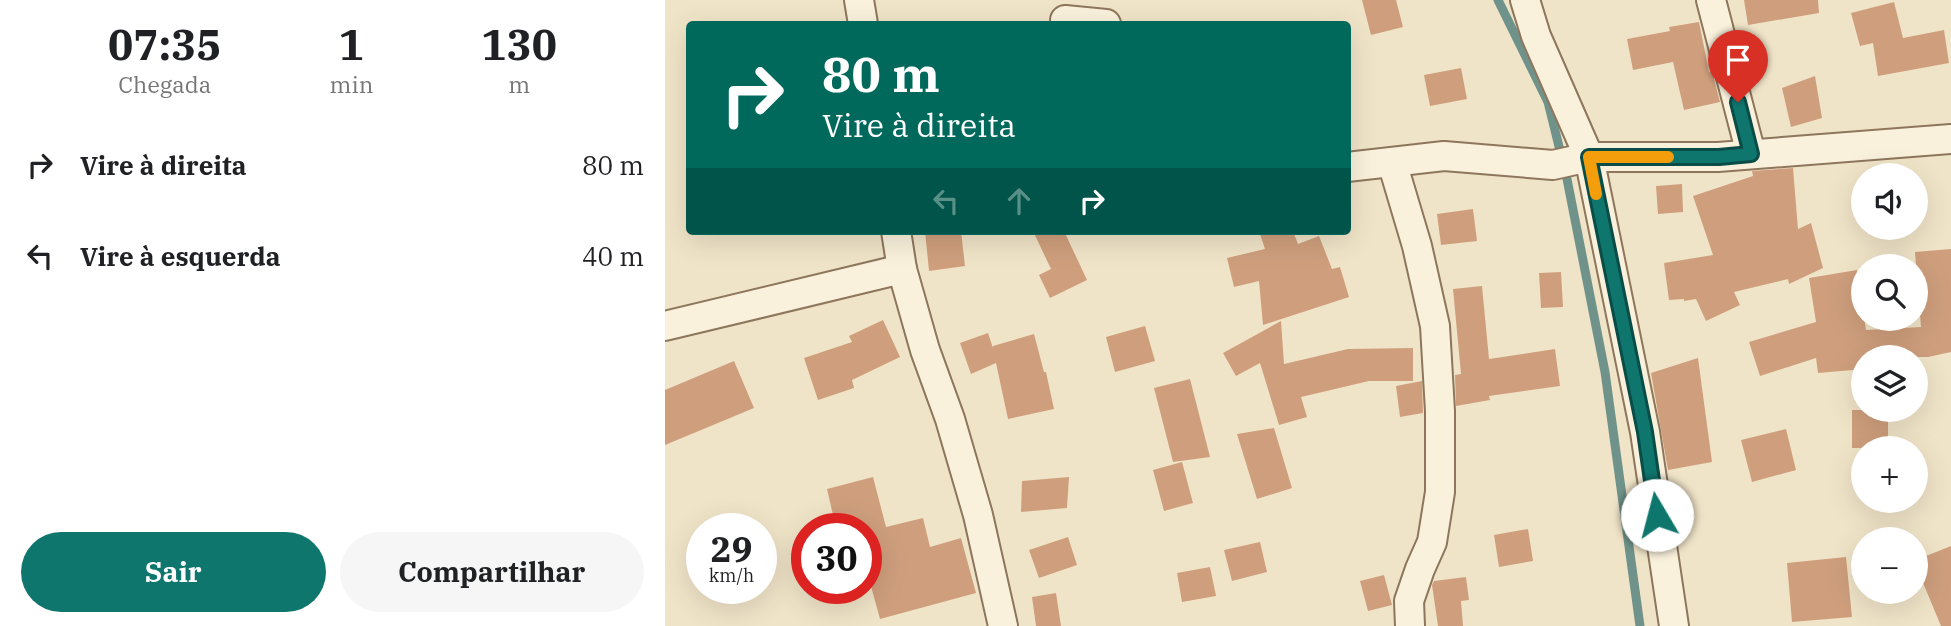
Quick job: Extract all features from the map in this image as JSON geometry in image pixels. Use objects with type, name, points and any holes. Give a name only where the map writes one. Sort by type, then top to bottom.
[{"type":"street","points":[[859,0],[862,21]]},
{"type":"street","points":[[1525,0],[1572,161],[1645,432],[1674,626]]},
{"type":"street","points":[[1711,0],[1751,154]]},
{"type":"street","points":[[1065,20],[1075,21]]},
{"type":"street","points":[[1351,167],[1444,156],[1572,161],[1719,157],[1951,139]]},
{"type":"street","points":[[1392,162],[1417,246],[1435,326],[1440,411],[1440,492],[1432,542],[1419,569],[1409,601],[1410,626]]},
{"type":"street","points":[[897,235],[902,269],[925,350],[950,419],[978,515],[1003,626]]},
{"type":"street","points":[[665,326],[902,269]]},
{"type":"building","points":[[1362,0],[1396,0],[1403,27],[1371,35]]},
{"type":"building","points":[[1744,0],[1818,0],[1819,13],[1748,25]]},
{"type":"building","points":[[1894,2],[1903,38],[1944,30],[1949,63],[1878,76],[1873,43],[1860,46],[1851,13]]},
{"type":"building","points":[[1699,22],[1709,72],[1712,71],[1720,102],[1684,110],[1673,62],[1633,70],[1627,39]]},
{"type":"building","points":[[1461,68],[1467,99],[1430,106],[1424,75]]},
{"type":"building","points":[[1815,76],[1822,118],[1791,127],[1782,88]]},
{"type":"building","points":[[1793,168],[1798,229],[1811,223],[1823,268],[1789,284],[1788,279],[1734,292],[1740,305],[1706,321],[1696,299],[1669,300],[1664,263],[1713,255],[1693,196],[1753,176],[1752,171]]},
{"type":"building","points":[[1682,184],[1683,212],[1658,214],[1656,186]]},
{"type":"building","points":[[1473,209],[1477,241],[1441,245],[1437,214]]},
{"type":"building","points":[[925,235],[961,235],[965,266],[929,271]]},
{"type":"building","points":[[1035,235],[1066,235],[1087,280],[1050,298],[1039,275],[1051,269]]},
{"type":"building","points":[[1260,235],[1295,235],[1298,244],[1319,236],[1332,269],[1340,267],[1349,297],[1263,325],[1259,281],[1234,287],[1227,258],[1265,249]]},
{"type":"building","points":[[1951,249],[1951,352],[1928,357],[1928,345],[1851,345],[1851,370],[1818,373],[1816,358],[1760,376],[1749,342],[1816,322],[1809,278],[1851,271],[1851,331],[1928,331],[1928,254],[1915,252]]},
{"type":"building","points":[[1561,272],[1563,307],[1541,308],[1539,273]]},
{"type":"building","points":[[1482,286],[1489,359],[1555,349],[1560,386],[1489,396],[1490,400],[1456,406],[1455,375],[1461,374],[1453,289]]},
{"type":"building","points":[[883,320],[900,357],[852,380],[854,388],[818,400],[804,358],[852,342],[849,336]]},
{"type":"building","points":[[1281,321],[1284,364],[1348,349],[1413,348],[1413,381],[1369,381],[1301,397],[1307,417],[1279,425],[1260,363],[1236,376],[1223,353]]},
{"type":"building","points":[[1145,326],[1155,361],[1115,372],[1106,337]]},
{"type":"building","points":[[988,333],[993,348],[1034,334],[1054,409],[1008,419],[996,363],[971,374],[960,343]]},
{"type":"building","points":[[1698,358],[1712,462],[1668,470],[1651,373]]},
{"type":"building","points":[[734,361],[754,408],[665,445],[665,390]]},
{"type":"building","points":[[1190,379],[1210,457],[1173,462],[1154,388]]},
{"type":"building","points":[[1422,381],[1423,413],[1400,417],[1396,386]]},
{"type":"building","points":[[1852,422],[1888,422],[1888,436],[1852,436]]},
{"type":"building","points":[[1274,428],[1292,488],[1257,499],[1237,434]]},
{"type":"building","points":[[1786,429],[1796,470],[1752,482],[1741,440]]},
{"type":"building","points":[[1182,462],[1193,503],[1164,511],[1153,470]]},
{"type":"building","points":[[873,477],[886,527],[923,518],[930,547],[961,538],[976,593],[880,619],[876,604],[882,604],[882,513],[833,513],[827,489]]},
{"type":"building","points":[[1069,477],[1067,508],[1021,512],[1022,481]]},
{"type":"building","points":[[1528,529],[1533,561],[1499,567],[1494,535]]},
{"type":"building","points":[[1068,537],[1077,565],[1039,578],[1029,550]]},
{"type":"building","points":[[1260,542],[1267,572],[1232,581],[1224,550]]},
{"type":"building","points":[[1951,546],[1951,626],[1941,626],[1928,595],[1928,555]]},
{"type":"building","points":[[1846,557],[1852,617],[1792,622],[1787,563]]},
{"type":"building","points":[[1210,567],[1216,596],[1182,602],[1177,573]]},
{"type":"building","points":[[1384,575],[1392,605],[1368,611],[1360,581]]},
{"type":"building","points":[[1466,577],[1469,600],[1461,601],[1463,626],[1438,626],[1432,585],[1434,581]]},
{"type":"building","points":[[1056,593],[1061,626],[1036,626],[1032,597]]},
{"type":"waterway","points":[[1498,0],[1548,102],[1567,179],[1605,372],[1640,626]]},
{"type":"slow traffic","points":[[1596,194],[1589,157],[1668,157]]},
{"type":"route","points":[[1657,515],[1645,432],[1589,157],[1719,157],[1751,154],[1738,102]]}]
